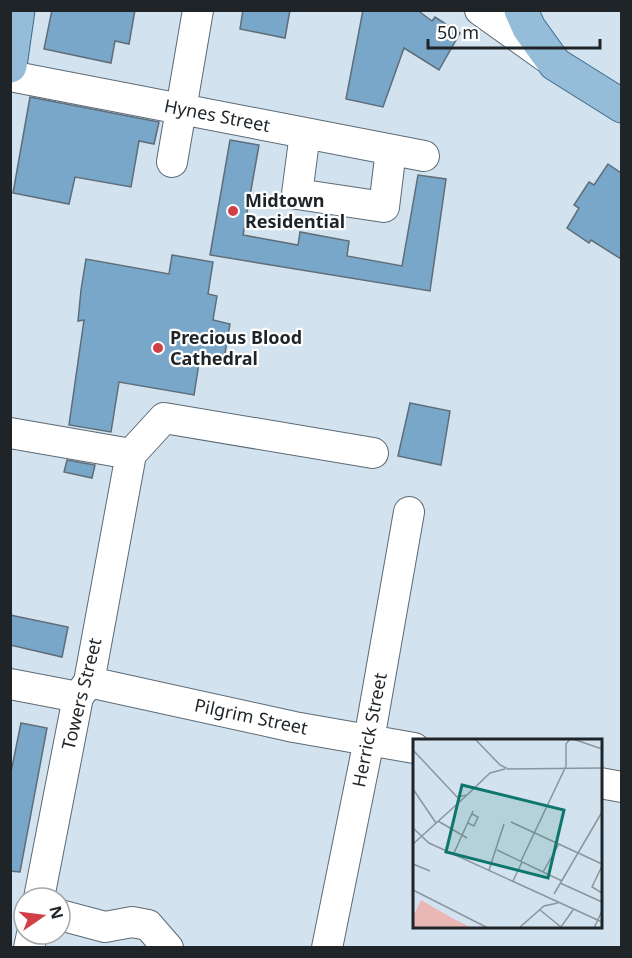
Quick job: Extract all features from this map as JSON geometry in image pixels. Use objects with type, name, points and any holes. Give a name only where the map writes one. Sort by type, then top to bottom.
[{"type":"main road","points":[[10,66],[18,10]]},
{"type":"main road","points":[[521,10],[529,28],[555,64],[621,106]]},
{"type":"street","points":[[172,162],[198,10]]},
{"type":"street","points":[[480,10],[555,64]]},
{"type":"street","name":"Hynes Street","points":[[10,76],[424,156]]},
{"type":"street","points":[[305,133],[297,194],[384,207],[391,150]]},
{"type":"street","points":[[10,433],[131,454],[164,418],[373,453]]},
{"type":"street","name":"Towers Street","points":[[42,886],[131,454]]},
{"type":"street","name":"Herrick Street","points":[[327,948],[369,740],[409,512]]},
{"type":"street","name":"Pilgrim Street","points":[[10,684],[84,689],[413,748]]},
{"type":"street","points":[[602,783],[621,787]]},
{"type":"street","points":[[72,918],[105,927],[132,922],[148,925],[168,948]]},
{"type":"building","points":[[52,10],[135,10],[129,44],[115,41],[111,63],[44,49]]},
{"type":"building","points":[[243,10],[290,10],[285,38],[240,29]]},
{"type":"building","points":[[363,10],[417,10],[432,21],[435,17],[460,33],[439,70],[404,48],[383,107],[346,99]]},
{"type":"building","points":[[30,97],[159,122],[154,144],[139,141],[131,187],[75,177],[69,204],[13,193]]},
{"type":"building","name":"Midtown Residential","points":[[230,140],[259,145],[243,235],[298,245],[300,232],[349,241],[347,256],[402,266],[418,175],[446,179],[430,291],[210,255]]},
{"type":"building","points":[[608,164],[621,173],[621,259],[591,240],[589,243],[567,228],[579,208],[574,205],[589,182],[594,185]]},
{"type":"building","name":"Precious Blood Cathedral","points":[[172,255],[213,262],[208,294],[217,296],[213,320],[230,324],[224,359],[200,357],[194,395],[119,382],[111,432],[69,425],[84,320],[78,321],[86,259],[169,274]]},
{"type":"building","points":[[410,403],[450,411],[441,465],[398,456]]},
{"type":"building","points":[[67,460],[95,465],[92,478],[64,472]]},
{"type":"building","points":[[10,615],[68,627],[62,657],[10,645]]},
{"type":"building","points":[[21,723],[47,728],[20,872],[10,871],[10,777]]},
{"type":"place","name":"Midtown Residential","points":[[233,211]]},
{"type":"place","name":"Precious Blood Cathedral","points":[[158,348]]}]
